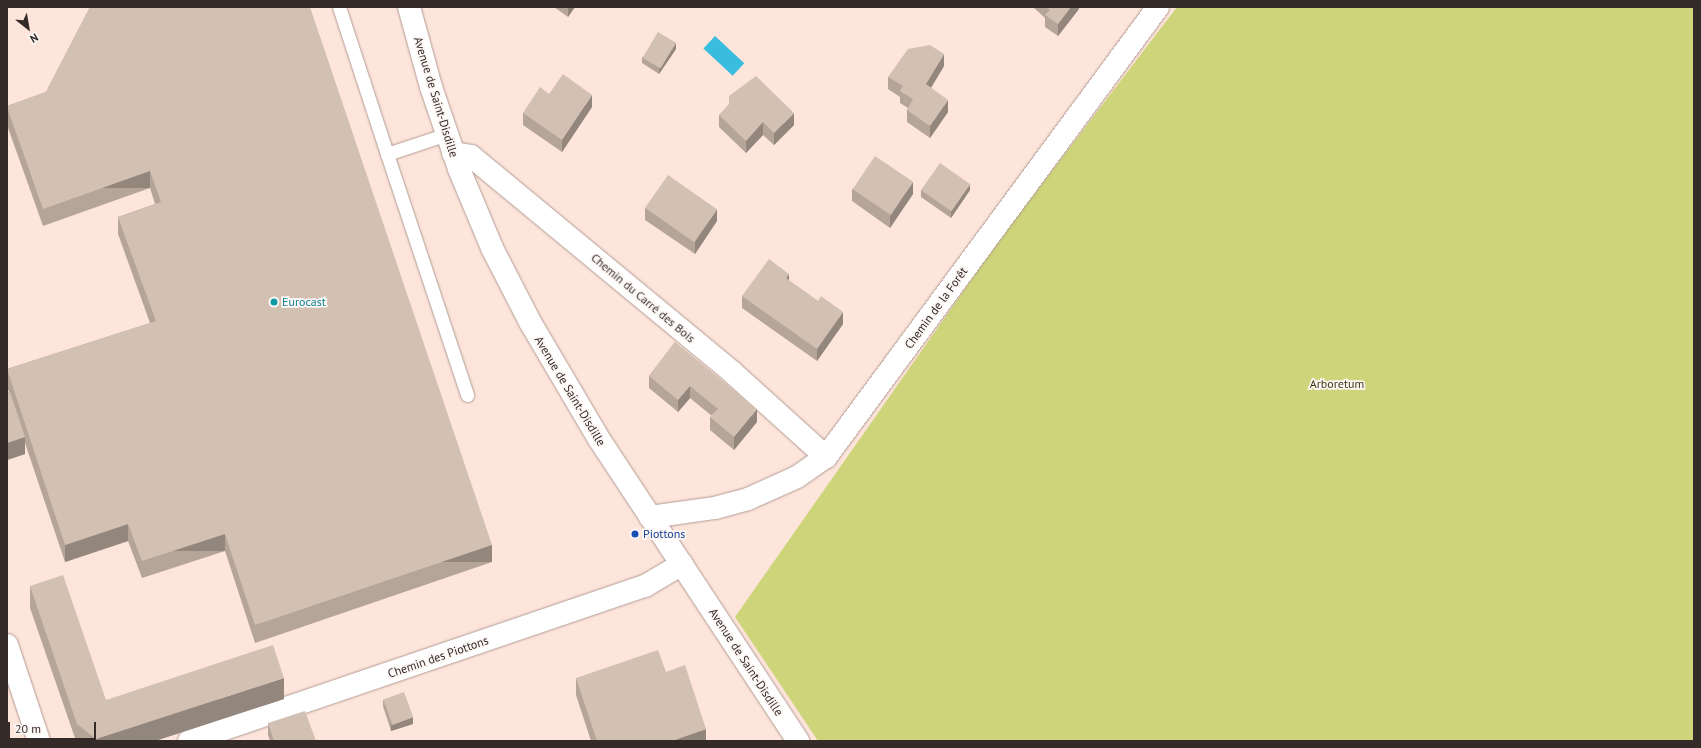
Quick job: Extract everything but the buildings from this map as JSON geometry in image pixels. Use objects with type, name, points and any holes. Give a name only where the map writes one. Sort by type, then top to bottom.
[{"type":"street","name":"Avenue de Saint-Disdille","points":[[410,7],[450,143],[492,248],[548,357],[650,517],[798,741]]},
{"type":"street","name":"Chemin de la Forêt","points":[[650,517],[715,508],[748,499],[797,477],[826,457],[1158,7]]},
{"type":"street","name":"Chemin du Carré des Bois","points":[[450,143],[472,156],[732,372],[826,457]]},
{"type":"street","name":"Chemin des Piottons","points":[[189,741],[645,586],[682,564]]},
{"type":"street","points":[[7,645],[40,741]]},
{"type":"lane","points":[[339,7],[386,154],[467,395]]},
{"type":"lane","points":[[386,154],[450,143]]},
{"type":"green space","name":"Arboretum","points":[[1177,7],[1694,7],[1694,741],[818,741],[735,617],[1002,236]]},
{"type":"water","points":[[715,36],[744,63],[733,76],[703,48]]},
{"type":"place","name":"Eurocast","points":[[274,302]]},
{"type":"place","name":"Piottons","points":[[635,534]]}]
